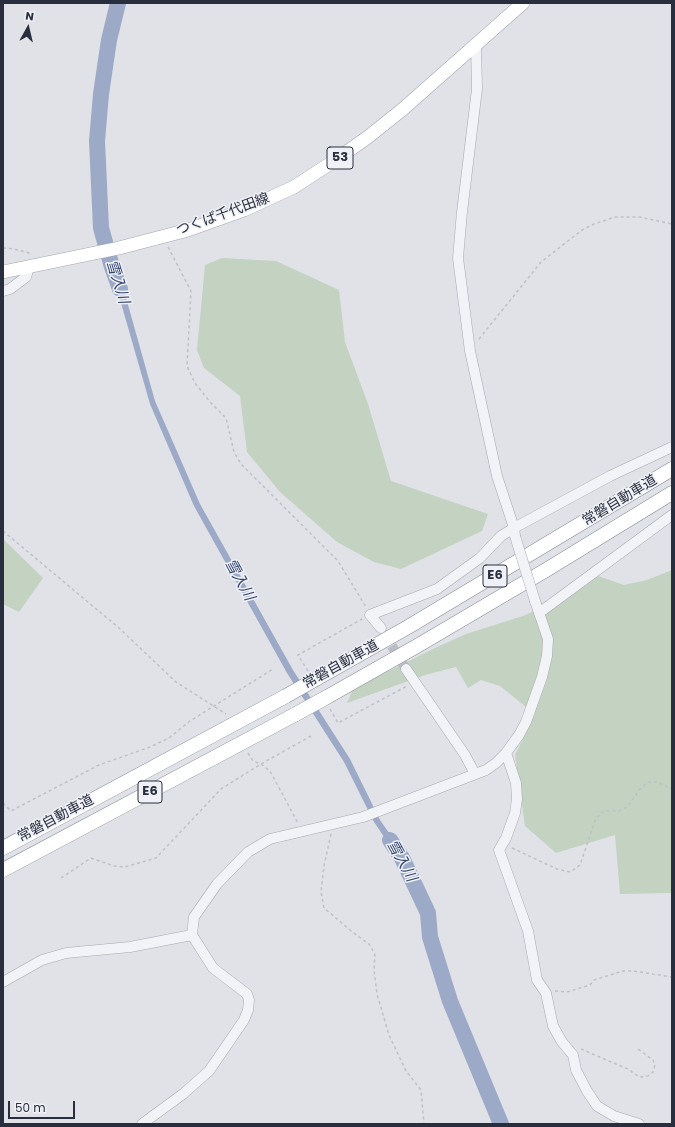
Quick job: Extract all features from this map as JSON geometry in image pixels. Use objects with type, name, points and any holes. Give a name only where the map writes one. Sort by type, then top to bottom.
[{"type":"highway","name":"常磐自動車道","points":[[3,848],[286,696],[408,627],[672,469]]},
{"type":"highway","name":"常磐自動車道","points":[[3,870],[296,714],[417,646],[546,570],[672,493]]},
{"type":"main road","name":"つくば千代田線","points":[[3,272],[119,248],[188,230],[244,210],[294,187],[368,137],[403,109],[524,3]]},
{"type":"street","points":[[142,1124],[183,1094],[209,1071],[244,1020],[248,1010],[249,1000],[247,994],[213,968],[192,935],[194,917],[217,884],[248,852],[270,838],[303,832],[362,817],[486,770],[506,753],[520,735],[542,677],[547,656],[548,639],[497,476],[470,351],[458,258],[477,89],[476,44]]},
{"type":"street","points":[[3,292],[10,289],[26,277],[29,267]]},
{"type":"street","points":[[381,628],[370,615],[437,589],[480,558],[501,536],[514,532],[610,476],[672,447]]},
{"type":"street","points":[[539,613],[672,515]]},
{"type":"street","points":[[406,669],[465,755],[475,774]]},
{"type":"street","points":[[506,753],[516,783],[517,800],[515,813],[499,850],[528,931],[537,980],[546,993],[553,1026],[562,1042],[573,1055],[576,1070],[597,1106],[614,1116],[638,1124]]},
{"type":"street","points":[[3,982],[42,960],[66,953],[130,947],[192,935]]},
{"type":"path","points":[[470,351],[486,329],[541,262],[582,230],[615,217],[640,217],[672,224]]},
{"type":"path","points":[[163,236],[191,290],[187,366],[195,383],[210,402],[226,418],[234,452],[241,464],[338,561],[370,615]]},
{"type":"path","points":[[3,248],[29,253],[29,267]]},
{"type":"path","points":[[3,531],[119,628],[176,682],[203,701],[226,714]]},
{"type":"path","points":[[3,803],[11,811],[99,764],[150,747],[169,738],[190,721],[273,669]]},
{"type":"path","points":[[61,878],[91,858],[114,866],[125,867],[156,858],[221,789],[261,764],[311,736]]},
{"type":"path","points":[[248,753],[253,761],[270,770],[303,832]]},
{"type":"path","points":[[502,844],[557,869],[570,872],[580,865],[596,818],[604,811],[619,810],[628,806],[640,789],[648,782],[657,782],[672,790]]},
{"type":"path","points":[[334,824],[324,866],[321,892],[324,908],[370,945],[375,955],[374,970],[377,994],[389,1035],[406,1071],[421,1090],[424,1124]]},
{"type":"path","points":[[546,993],[554,990],[567,992],[590,986],[594,980],[624,971],[672,977]]},
{"type":"path","points":[[573,1055],[581,1049],[630,1070],[634,1074],[641,1077],[648,1076],[653,1072],[655,1065],[653,1060],[638,1050]]},
{"type":"green space","points":[[222,258],[276,261],[339,290],[345,342],[368,404],[391,481],[488,514],[482,531],[401,569],[374,562],[337,542],[280,492],[247,452],[240,396],[204,368],[197,350],[205,265]]},
{"type":"green space","points":[[3,539],[43,578],[19,612],[3,604]]},
{"type":"green space","points":[[672,570],[672,893],[620,894],[615,835],[556,853],[525,826],[515,755],[535,714],[500,686],[481,680],[468,688],[456,667],[425,675],[347,703],[353,689],[466,634],[526,615],[598,576],[624,585],[647,580]]},
{"type":"water","points":[[115,267],[123,287],[155,401],[200,504],[293,670],[350,759],[380,820],[405,856],[399,859],[374,822],[344,762],[287,673],[194,506],[150,404],[117,289],[109,269]]},
{"type":"waterway","name":"雪入川","points":[[118,3],[109,40],[101,94],[97,141],[101,228],[120,289]]},
{"type":"waterway","name":"雪入川","points":[[390,840],[402,858],[428,913],[430,937],[450,1001],[501,1124]]},
{"type":"tunnel","points":[[384,633],[406,669]]}]
